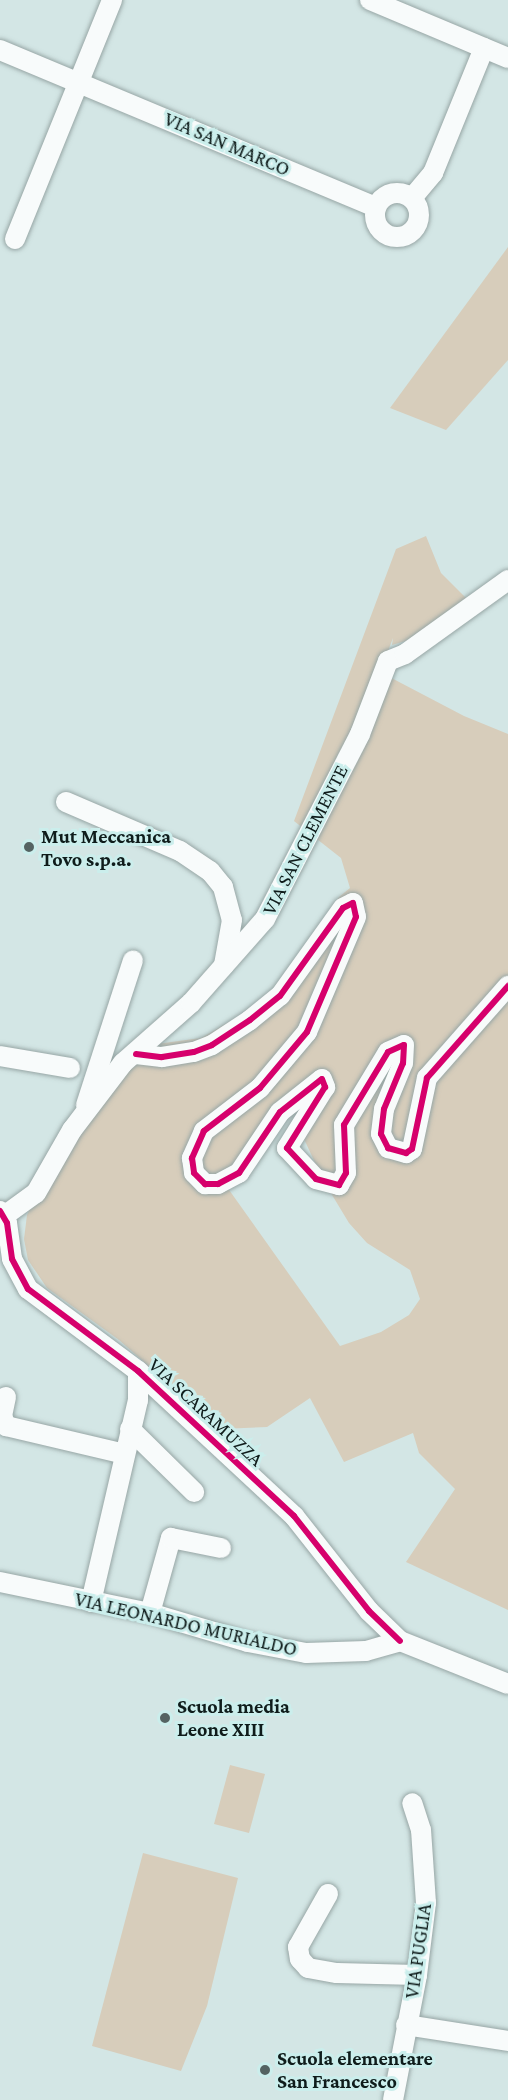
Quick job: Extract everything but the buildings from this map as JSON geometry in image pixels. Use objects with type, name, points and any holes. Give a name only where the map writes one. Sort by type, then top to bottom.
[{"type":"street","points":[[15,239],[77,81],[112,0]]},
{"type":"street","points":[[370,0],[508,58]]},
{"type":"street","points":[[412,198],[433,173],[484,48]]},
{"type":"street","name":"VIA SAN MARCO","points":[[0,50],[376,207]]},
{"type":"street","points":[[393,193],[412,198],[419,218],[414,230],[403,236],[390,236],[379,228],[376,207],[393,193]]},
{"type":"street","name":"VIA SAN CLEMENTE","points":[[2,1214],[36,1193],[83,1113],[123,1063],[136,1054],[224,966],[265,919],[284,887],[323,800],[360,734],[388,661],[405,654],[508,580]]},
{"type":"street","points":[[66,802],[180,851],[215,875],[226,895],[232,920],[224,966]]},
{"type":"street","points":[[136,1054],[162,1057],[194,1052],[212,1045],[250,1020],[280,996],[343,908],[353,903],[356,917],[307,1032],[260,1088],[204,1131],[192,1158],[194,1173],[205,1184],[218,1184],[239,1173],[280,1112],[322,1079],[325,1087],[287,1148],[316,1179],[339,1185],[346,1173],[344,1125],[388,1053],[404,1045],[403,1063],[384,1109],[381,1134],[388,1148],[406,1153],[412,1149],[427,1078],[508,986]]},
{"type":"street","points":[[83,1113],[133,960]]},
{"type":"street","points":[[0,1056],[70,1068]]},
{"type":"street","name":"VIA SCARAMUZZA","points":[[2,1214],[12,1259],[28,1289],[138,1371],[309,1532],[369,1611],[400,1641]]},
{"type":"street","points":[[91,1602],[138,1400],[138,1371]]},
{"type":"street","points":[[6,1397],[2,1416],[6,1426],[124,1454]]},
{"type":"street","points":[[130,1429],[194,1492]]},
{"type":"street","points":[[150,1613],[171,1538],[221,1548]]},
{"type":"street","name":"VIA LEONARDO MURIALDO","points":[[0,1582],[150,1613],[212,1629],[248,1642],[306,1653],[366,1651],[400,1641]]},
{"type":"street","points":[[400,1641],[508,1684]]},
{"type":"street","name":"VIA PUGLIA","points":[[393,2100],[417,1975],[426,1903],[421,1830],[412,1803]]},
{"type":"street","points":[[328,1894],[298,1947],[300,1959],[308,1968],[337,1973],[417,1975]]},
{"type":"street","points":[[406,2025],[508,2041]]},
{"type":"shaded area","points":[[508,247],[508,360],[446,430],[390,408]]},
{"type":"shaded area","points":[[426,536],[441,573],[466,598],[409,640],[392,645],[393,638],[380,672],[464,716],[508,734],[508,1610],[406,1562],[455,1489],[419,1453],[413,1433],[344,1462],[310,1398],[267,1427],[220,1429],[119,1340],[47,1288],[28,1260],[24,1239],[27,1215],[53,1162],[90,1104],[157,1044],[201,1038],[248,1011],[274,989],[339,897],[350,888],[341,858],[294,821],[396,549]],"holes":[[[304,1099],[304,1139],[323,1180],[349,1223],[367,1243],[410,1270],[420,1299],[409,1315],[381,1332],[340,1346],[227,1187]]]},
{"type":"shaded area","points":[[230,1765],[265,1774],[249,1833],[214,1824]]},
{"type":"shaded area","points":[[143,1853],[238,1878],[207,2006],[181,2071],[92,2046]]},
{"type":"cycle path","points":[[136,1054],[162,1057],[194,1052],[212,1045],[250,1020],[280,996],[343,908],[353,903],[356,917],[307,1032],[260,1088],[204,1131],[192,1158],[194,1173],[205,1184],[218,1184],[239,1173],[280,1112],[322,1079],[325,1087],[287,1148],[316,1179],[339,1185],[346,1173],[344,1125],[388,1052],[404,1045],[403,1063],[384,1109],[381,1134],[388,1148],[406,1153],[412,1149],[427,1078],[508,986]]},
{"type":"cycle path","points":[[0,1211],[7,1223],[12,1259],[28,1289],[138,1371],[294,1516],[369,1611],[400,1641]]},
{"type":"place","name":"Mut Meccanica Tovo s.p.a.","points":[[29,847]]},
{"type":"place","name":"Scuola media Leone XIII","points":[[165,1718]]},
{"type":"place","name":"Scuola elementare San Francesco","points":[[265,2070]]}]
